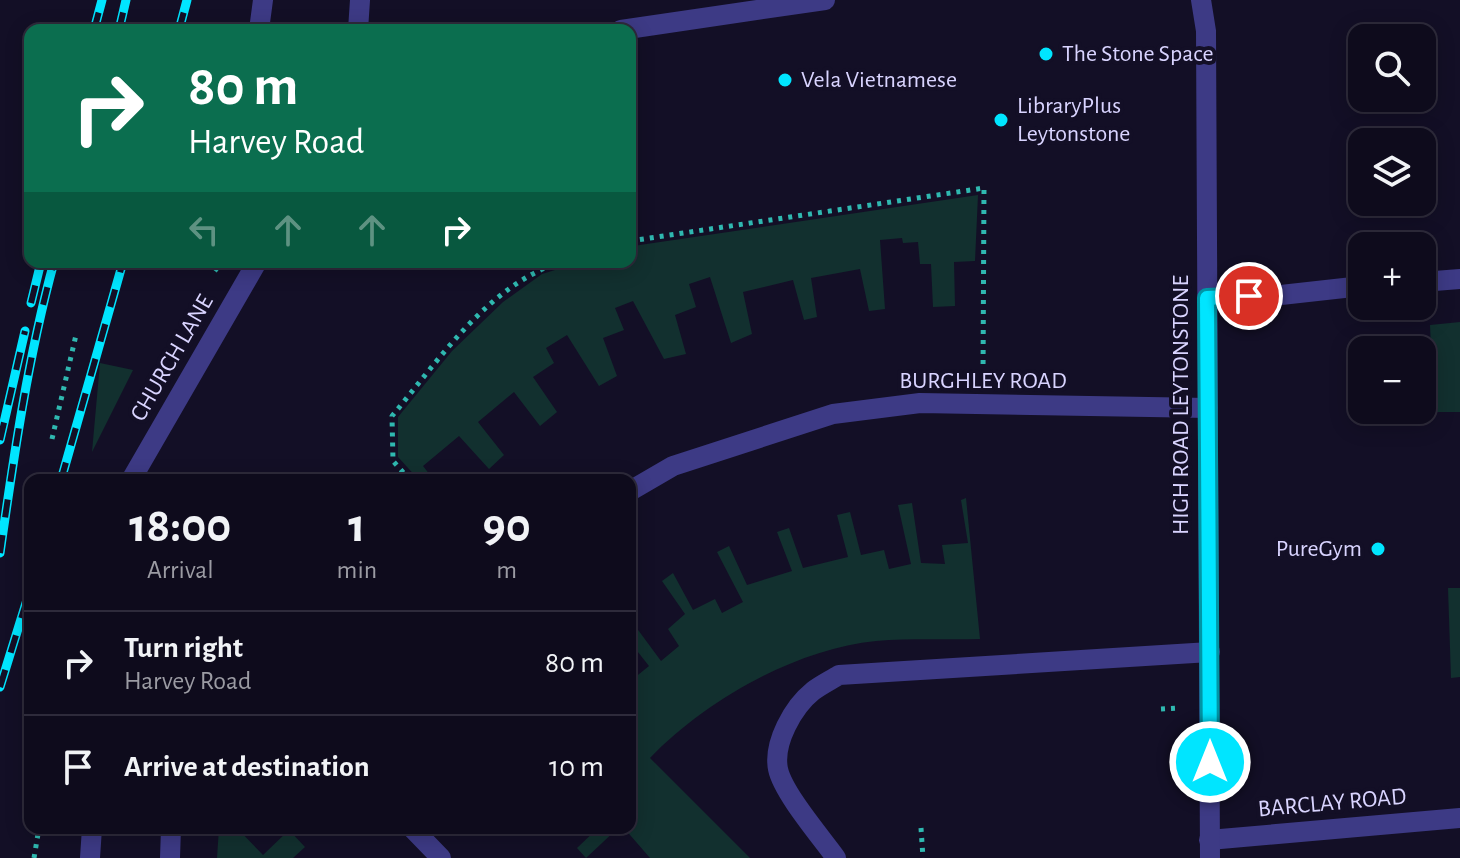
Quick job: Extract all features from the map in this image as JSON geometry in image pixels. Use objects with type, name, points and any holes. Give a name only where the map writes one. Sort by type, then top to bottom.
[{"type":"street","points":[[260,24],[263,0]]},
{"type":"street","points":[[358,24],[360,0]]},
{"type":"street","points":[[636,28],[825,0]]},
{"type":"street","name":"HIGH ROAD LEYTONSTONE","points":[[1201,0],[1206,31],[1210,849]]},
{"type":"street","name":"CHURCH LANE","points":[[134,474],[254,268]]},
{"type":"street","points":[[1436,281],[1460,279]]},
{"type":"street","points":[[1207,298],[1281,295],[1348,288]]},
{"type":"street","name":"BURGHLEY ROAD","points":[[636,488],[673,466],[833,414],[920,403],[1208,408]]},
{"type":"street","points":[[836,858],[788,790],[778,770],[778,747],[793,714],[811,692],[839,675],[861,671],[1210,652]]},
{"type":"street","name":"BARCLAY ROAD","points":[[1210,849],[1460,818]]},
{"type":"street","points":[[90,858],[92,834]]},
{"type":"street","points":[[170,858],[171,834]]},
{"type":"street","points":[[418,834],[441,858]]},
{"type":"path","points":[[636,240],[984,188],[983,366]]},
{"type":"path","points":[[405,474],[393,461],[392,416],[448,348],[497,299],[542,268]]},
{"type":"path","points":[[52,439],[76,335]]},
{"type":"path","points":[[1161,709],[1182,708]]},
{"type":"path","points":[[921,828],[923,858]]},
{"type":"path","points":[[34,858],[38,834]]},
{"type":"green space","points":[[978,195],[975,261],[954,262],[955,306],[933,307],[931,264],[920,264],[918,242],[903,243],[902,238],[880,240],[885,309],[869,311],[860,269],[811,278],[817,317],[804,320],[793,280],[743,292],[752,334],[731,343],[710,277],[689,284],[696,307],[675,315],[686,354],[664,359],[633,301],[615,308],[624,330],[603,338],[617,376],[599,386],[567,335],[546,348],[554,363],[533,377],[557,412],[540,426],[514,392],[478,422],[504,455],[489,469],[459,436],[423,466],[429,474],[414,474],[398,457],[398,417],[452,351],[503,302],[542,274],[562,268],[636,268],[636,246]]},
{"type":"green space","points":[[1460,322],[1460,412],[1436,412],[1436,336],[1431,336],[1430,325]]},
{"type":"green space","points":[[100,363],[133,370],[92,452]]},
{"type":"green space","points":[[966,498],[980,639],[889,640],[845,646],[783,667],[724,698],[672,737],[650,758],[750,858],[650,858],[629,834],[636,834],[636,677],[649,666],[636,650],[636,627],[661,661],[679,646],[668,629],[685,614],[662,581],[673,573],[693,610],[715,599],[722,613],[743,602],[717,552],[729,546],[747,585],[792,571],[777,532],[789,528],[803,568],[848,557],[837,515],[850,512],[861,555],[884,550],[889,569],[911,564],[898,505],[912,503],[921,563],[945,564],[942,545],[968,543],[961,500]]},
{"type":"green space","points":[[1448,588],[1460,588],[1460,677],[1451,678]]},
{"type":"green space","points":[[219,834],[243,834],[263,855],[285,834],[293,834],[305,847],[293,858],[217,858]]},
{"type":"green space","points":[[592,834],[612,834],[586,858],[577,848]]},
{"type":"railway","points":[[96,24],[102,0]]},
{"type":"railway","points":[[120,24],[126,0]]},
{"type":"railway","points":[[181,24],[187,0]]},
{"type":"railway","points":[[31,303],[40,268]]},
{"type":"railway","points":[[0,553],[29,370],[52,268]]},
{"type":"railway","points":[[63,474],[121,268]]},
{"type":"railway","points":[[0,440],[25,331]]},
{"type":"railway","points":[[0,687],[24,609]]},
{"type":"place","name":"The Stone Space","points":[[1046,54]]},
{"type":"place","name":"Vela Vietnamese","points":[[785,80]]},
{"type":"place","name":"LibraryPlus Leytonstone","points":[[1001,120]]},
{"type":"place","name":"PureGym","points":[[1378,549]]},
{"type":"route","points":[[1210,762],[1207,298],[1249,296]]}]
